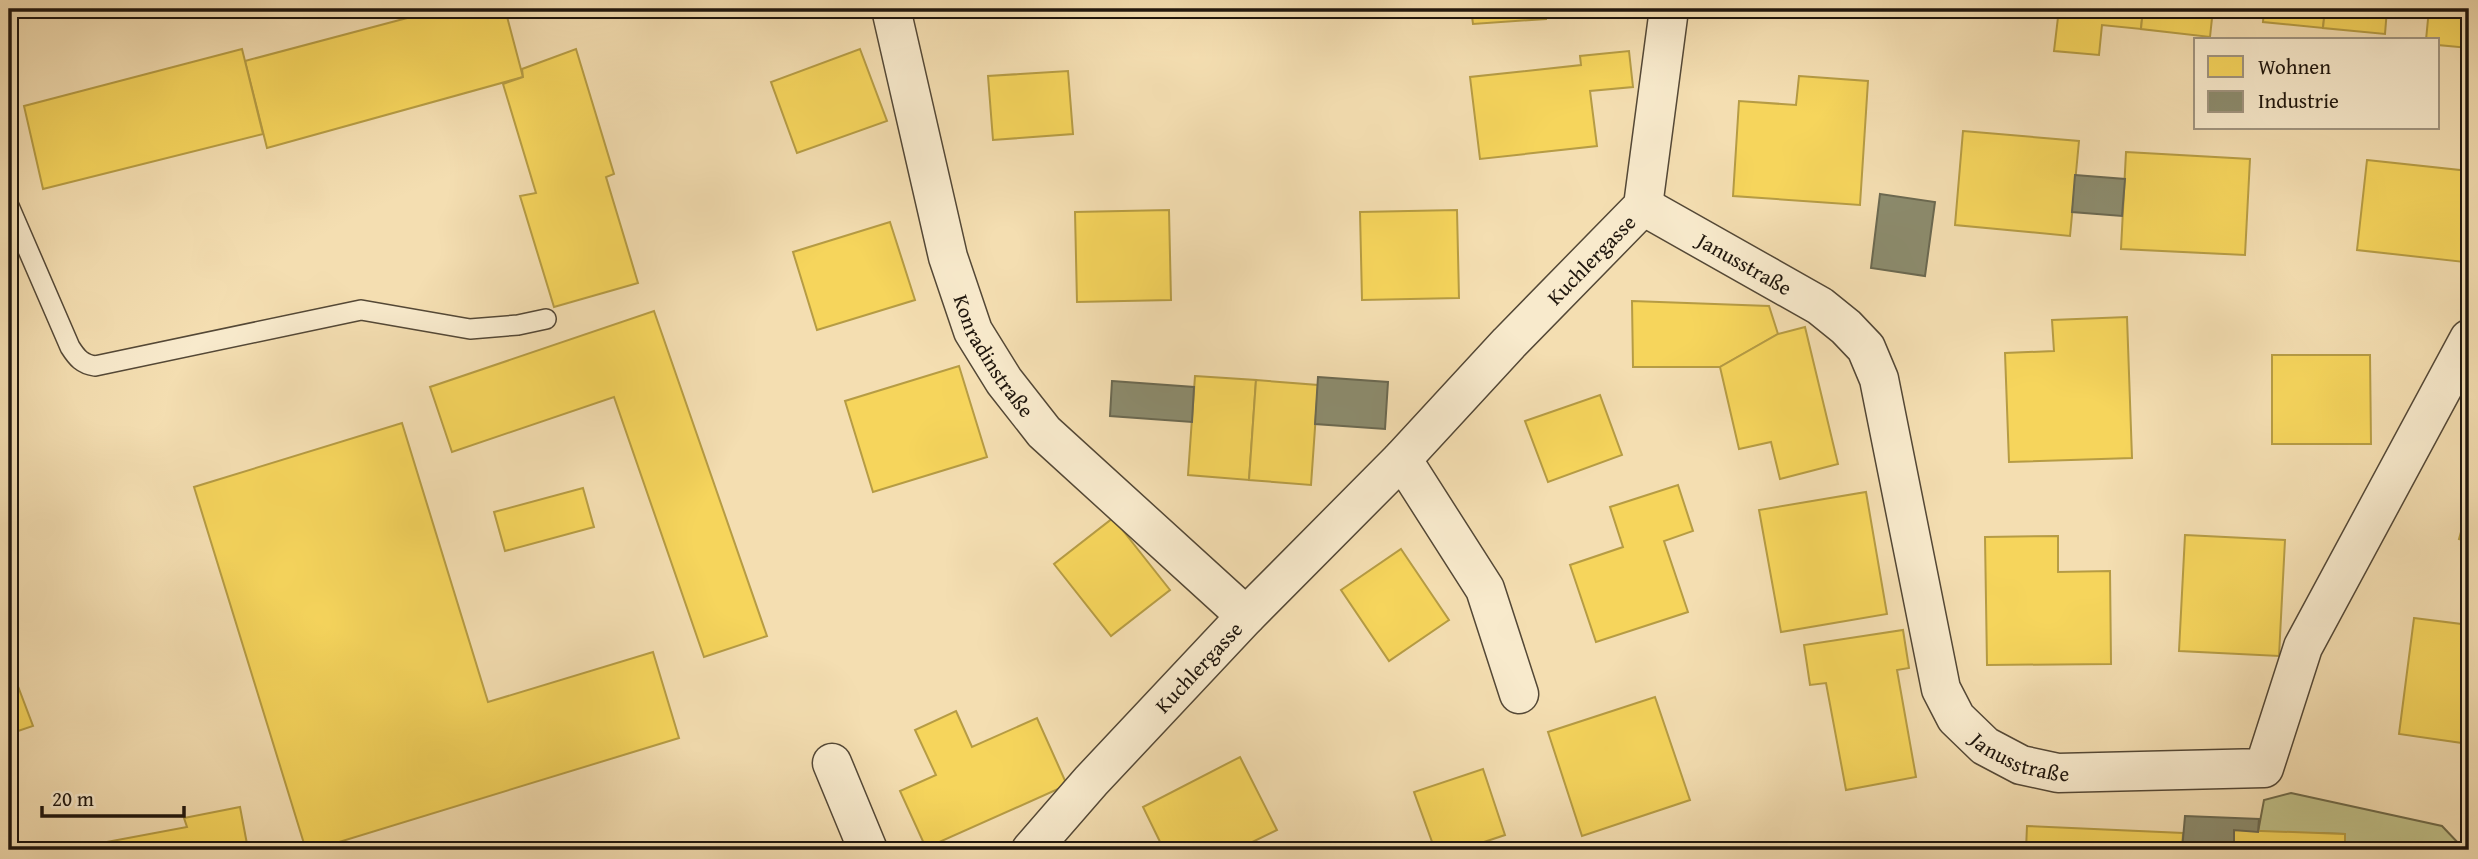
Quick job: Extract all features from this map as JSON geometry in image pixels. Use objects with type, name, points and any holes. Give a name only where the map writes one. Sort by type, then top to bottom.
[{"type":"street","name":"Konradinstraße","points":[[891,9],[948,257],[973,331],[1004,381],[1044,432],[1246,616]]},
{"type":"street","name":"Kuchlergasse","points":[[1031,850],[1091,781],[1246,616],[1402,459],[1508,344],[1643,206],[1669,9]]},
{"type":"street","name":"Janusstraße","points":[[1643,206],[1820,306],[1866,348],[1879,379],[1941,689],[1956,718],[1985,746],[2021,765],[2059,774],[2264,768],[2302,647],[2469,339]]},
{"type":"street","points":[[1402,459],[1485,589],[1519,694]]},
{"type":"street","points":[[832,763],[868,850]]},
{"type":"lane","points":[[9,206],[71,347],[86,365],[95,366],[165,353],[361,310],[470,329],[518,326],[546,319]]},
{"type":"green space","points":[[2291,793],[2442,826],[2462,847],[2461,850],[2345,850],[2344,834],[2258,832],[2264,800]]},
{"type":"building: Wohnen","points":[[441,9],[505,9],[523,77],[267,148],[245,61]]},
{"type":"building: Wohnen","points":[[1471,9],[1546,9],[1546,19],[1473,24]]},
{"type":"building: Wohnen","points":[[2059,9],[2143,9],[2141,29],[2102,25],[2099,55],[2054,51]]},
{"type":"building: Wohnen","points":[[2143,9],[2213,9],[2210,37],[2141,29]]},
{"type":"building: Wohnen","points":[[2264,9],[2325,9],[2323,28],[2263,22]]},
{"type":"building: Wohnen","points":[[2325,9],[2387,9],[2385,34],[2323,28]]},
{"type":"building: Wohnen","points":[[2429,9],[2469,9],[2469,48],[2440,45],[2440,38],[2426,38]]},
{"type":"building: Wohnen","points":[[242,49],[263,134],[43,189],[24,106]]},
{"type":"building: Wohnen","points":[[576,49],[614,174],[606,177],[638,283],[554,307],[520,196],[536,193],[503,84],[523,77],[522,69]]},
{"type":"building: Wohnen","points":[[860,49],[887,121],[797,153],[771,82]]},
{"type":"building: Wohnen","points":[[1629,51],[1633,87],[1590,91],[1597,146],[1480,159],[1470,77],[1581,65],[1580,56]]},
{"type":"building: Wohnen","points":[[1068,71],[1073,134],[993,140],[988,76]]},
{"type":"building: Wohnen","points":[[1799,76],[1868,81],[1860,205],[1733,196],[1739,101],[1796,105]]},
{"type":"building: Wohnen","points":[[1963,131],[2079,141],[2070,236],[1955,225]]},
{"type":"building: Wohnen","points":[[2126,152],[2250,159],[2245,255],[2121,249]]},
{"type":"building: Wohnen","points":[[2367,160],[2469,171],[2469,214],[2464,262],[2357,250]]},
{"type":"building: Wohnen","points":[[1169,210],[1171,300],[1077,302],[1075,212]]},
{"type":"building: Wohnen","points":[[1457,210],[1459,298],[1362,300],[1360,212]]},
{"type":"building: Wohnen","points":[[890,222],[915,300],[817,330],[793,252]]},
{"type":"building: Wohnen","points":[[1632,301],[1769,306],[1778,334],[1720,367],[1633,367]]},
{"type":"building: Wohnen","points":[[654,311],[767,636],[704,657],[614,397],[452,452],[430,387]]},
{"type":"building: Wohnen","points":[[2127,317],[2132,458],[2009,462],[2005,353],[2054,351],[2052,320]]},
{"type":"building: Wohnen","points":[[1805,327],[1838,464],[1780,479],[1771,442],[1739,449],[1720,367],[1778,334]]},
{"type":"building: Wohnen","points":[[2272,355],[2370,355],[2371,444],[2272,444]]},
{"type":"building: Wohnen","points":[[959,366],[987,457],[873,492],[845,401]]},
{"type":"building: Wohnen","points":[[1195,376],[1256,380],[1249,480],[1188,475]]},
{"type":"building: Wohnen","points":[[1256,380],[1318,385],[1311,485],[1249,480]]},
{"type":"building: Wohnen","points":[[1600,395],[1622,455],[1548,482],[1525,421]]},
{"type":"building: Wohnen","points":[[402,423],[488,702],[653,652],[679,738],[306,850],[194,487]]},
{"type":"building: Wohnen","points":[[1678,485],[1693,531],[1664,541],[1688,612],[1596,642],[1570,565],[1623,547],[1610,507]]},
{"type":"building: Wohnen","points":[[583,488],[594,527],[505,551],[494,512]]},
{"type":"building: Wohnen","points":[[1866,492],[1887,614],[1781,632],[1759,510]]},
{"type":"building: Wohnen","points":[[2469,503],[2469,542],[2459,539]]},
{"type":"building: Wohnen","points":[[1113,518],[1170,590],[1111,636],[1054,564]]},
{"type":"building: Wohnen","points":[[2185,535],[2285,540],[2279,656],[2179,651]]},
{"type":"building: Wohnen","points":[[2058,536],[2058,572],[2110,571],[2111,664],[1987,665],[1985,537]]},
{"type":"building: Wohnen","points":[[1401,549],[1449,620],[1389,661],[1341,590]]},
{"type":"building: Wohnen","points":[[2414,618],[2469,625],[2469,744],[2399,734]]},
{"type":"building: Wohnen","points":[[1903,630],[1909,668],[1897,670],[1916,777],[1846,790],[1826,683],[1810,685],[1804,645]]},
{"type":"building: Wohnen","points":[[16,681],[33,726],[9,734],[9,683]]},
{"type":"building: Wohnen","points":[[1655,697],[1690,800],[1582,836],[1548,732]]},
{"type":"building: Wohnen","points":[[956,711],[972,747],[1037,718],[1067,785],[926,848],[900,791],[936,775],[915,730]]},
{"type":"building: Wohnen","points":[[1240,757],[1277,830],[1236,850],[1164,850],[1143,807]]},
{"type":"building: Wohnen","points":[[1483,769],[1505,835],[1460,850],[1435,850],[1414,792]]},
{"type":"building: Wohnen","points":[[240,807],[247,844],[212,850],[64,850],[187,827],[184,818]]},
{"type":"building: Wohnen","points":[[2027,826],[2183,833],[2182,850],[2026,850]]},
{"type":"building: Wohnen","points":[[2234,830],[2345,834],[2345,850],[2234,850]]},
{"type":"building: Industrie","points":[[2075,175],[2125,179],[2122,216],[2072,212]]},
{"type":"building: Industrie","points":[[1880,194],[1935,202],[1925,276],[1871,268]]},
{"type":"building: Industrie","points":[[1318,377],[1388,382],[1385,429],[1315,424]]},
{"type":"building: Industrie","points":[[1112,381],[1194,387],[1192,422],[1110,416]]},
{"type":"building: Industrie","points":[[2185,816],[2259,819],[2258,832],[2234,830],[2234,850],[2182,850]]}]
